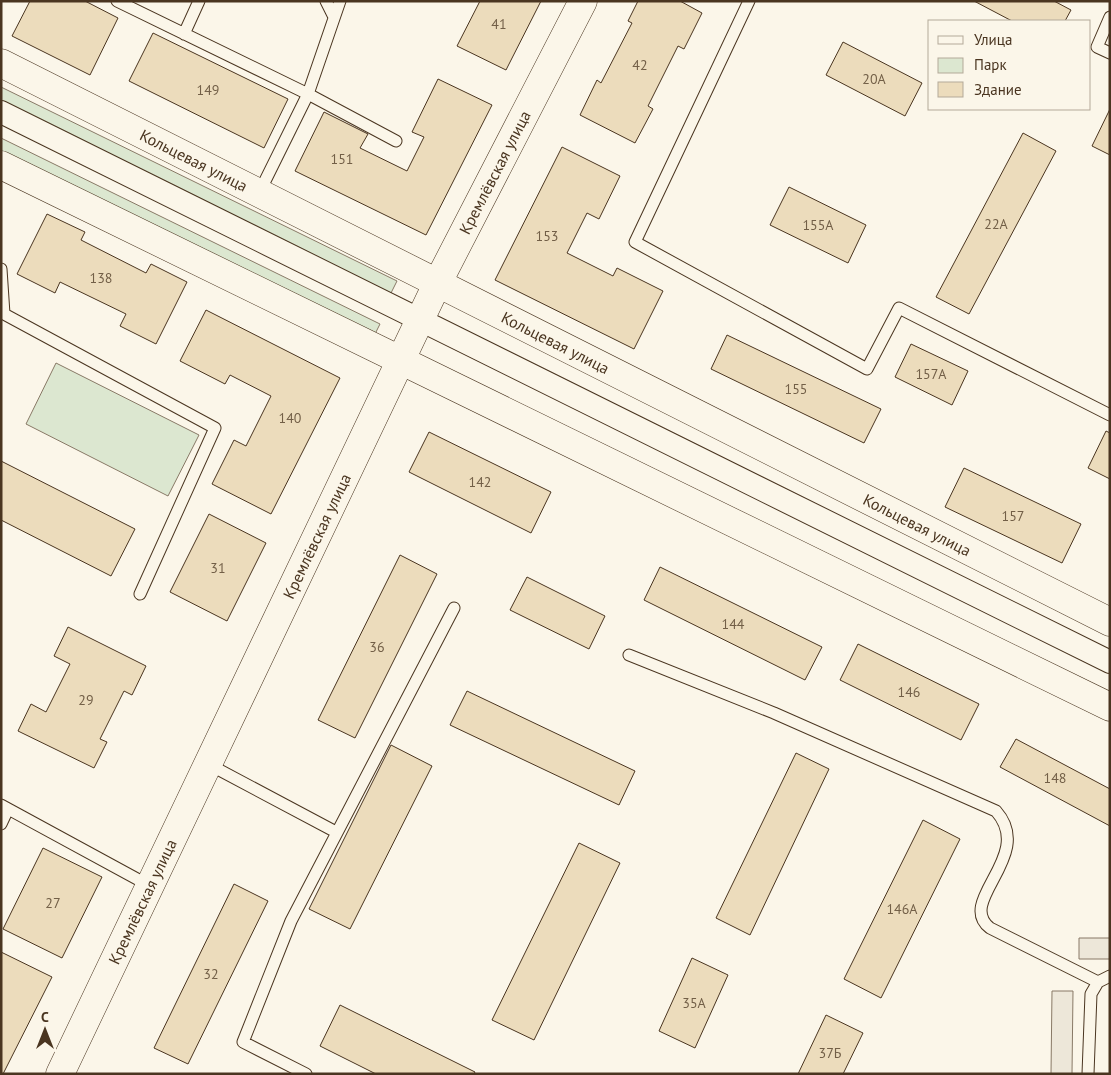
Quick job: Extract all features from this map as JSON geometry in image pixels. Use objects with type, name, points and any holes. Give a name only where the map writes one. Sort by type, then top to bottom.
[{"type":"main road","name":"Кремлёвская улица","points":[[60,1074],[437,284],[583,1]]},
{"type":"main road","name":"Кольцевая улица","points":[[1,63],[1110,622]]},
{"type":"main road","points":[[1,165],[1110,707]]},
{"type":"street","points":[[1,112],[1110,662]]},
{"type":"lane","points":[[117,1],[308,94],[396,141]]},
{"type":"lane","points":[[184,34],[199,1]]},
{"type":"lane","points":[[326,1],[333,15]]},
{"type":"lane","points":[[258,194],[308,94],[333,15],[340,1]]},
{"type":"lane","points":[[749,1],[635,242],[867,369],[898,308],[1110,415]]},
{"type":"lane","points":[[1110,17],[1097,47],[1110,53]]},
{"type":"lane","points":[[1,268],[3,317],[215,428],[140,594]]},
{"type":"lane","points":[[306,1074],[244,1042],[291,921],[454,608]]},
{"type":"lane","points":[[629,655],[774,712],[996,811],[1006,824],[1008,843],[1005,856],[980,907],[982,919],[990,928],[1098,982]]},
{"type":"lane","points":[[208,764],[336,832]]},
{"type":"lane","points":[[1,824],[5,807],[150,886]]},
{"type":"lane","points":[[1088,1074],[1089,1002],[1098,982],[1110,976]]},
{"type":"green space","points":[[1,87],[397,281],[390,295],[1,104]]},
{"type":"green space","points":[[1,138],[380,324],[373,338],[1,155]]},
{"type":"green space","points":[[56,363],[199,435],[168,496],[26,424]]},
{"type":"shaded area","points":[[1079,938],[1110,938],[1110,959],[1079,959]]},
{"type":"shaded area","points":[[1052,991],[1073,991],[1072,1074],[1051,1074]]},
{"type":"building","points":[[30,1],[85,1],[118,18],[90,75],[12,36]]},
{"type":"building","points":[[480,1],[541,1],[506,70],[457,46]]},
{"type":"building","points":[[638,1],[680,1],[702,13],[684,49],[678,46],[648,106],[653,109],[635,143],[580,115],[597,80],[601,83],[632,23],[628,21]]},
{"type":"building","points":[[974,1],[1054,1],[1071,10],[1066,20],[1010,20]]},
{"type":"building","points":[[153,33],[288,99],[264,148],[129,81]]},
{"type":"building","points":[[843,42],[922,83],[905,116],[826,75]]},
{"type":"building","points":[[438,79],[492,105],[426,235],[295,171],[324,112],[368,134],[360,148],[407,171],[424,137],[412,132]]},
{"type":"building","points":[[1110,109],[1110,155],[1092,146]]},
{"type":"building","points":[[1023,133],[1056,151],[969,314],[936,297]]},
{"type":"building","points":[[562,147],[620,176],[599,219],[587,213],[567,253],[613,276],[617,268],[663,291],[634,349],[495,280]]},
{"type":"building","points":[[789,187],[866,225],[848,263],[770,225]]},
{"type":"building","points":[[47,214],[85,232],[81,240],[146,273],[151,264],[187,282],[156,344],[120,326],[126,314],[60,282],[55,293],[17,274]]},
{"type":"building","points":[[206,310],[340,378],[271,514],[212,484],[234,440],[246,446],[271,396],[230,375],[225,384],[180,361]]},
{"type":"building","points":[[727,335],[881,409],[864,443],[711,369]]},
{"type":"building","points":[[911,344],[968,371],[952,405],[895,377]]},
{"type":"building","points":[[1106,431],[1110,433],[1110,479],[1088,468]]},
{"type":"building","points":[[429,432],[551,492],[531,533],[409,472]]},
{"type":"building","points":[[1,461],[135,529],[111,576],[1,520]]},
{"type":"building","points":[[964,468],[1081,524],[1062,563],[945,507]]},
{"type":"building","points":[[209,514],[266,543],[227,621],[170,592]]},
{"type":"building","points":[[400,555],[437,574],[355,738],[318,720]]},
{"type":"building","points":[[660,567],[822,647],[805,680],[644,600]]},
{"type":"building","points":[[527,577],[605,616],[589,649],[510,610]]},
{"type":"building","points":[[68,627],[146,666],[132,695],[124,691],[100,739],[107,742],[94,768],[18,731],[31,704],[46,712],[70,664],[54,656]]},
{"type":"building","points":[[858,644],[979,704],[961,740],[840,680]]},
{"type":"building","points":[[467,691],[635,771],[619,805],[450,725]]},
{"type":"building","points":[[1016,739],[1110,789],[1110,826],[1000,767]]},
{"type":"building","points":[[391,745],[432,766],[350,929],[309,909]]},
{"type":"building","points":[[796,753],[829,769],[750,935],[716,918]]},
{"type":"building","points":[[923,820],[960,839],[881,998],[844,979]]},
{"type":"building","points":[[579,843],[620,863],[534,1040],[492,1020]]},
{"type":"building","points":[[43,848],[102,877],[62,958],[3,929]]},
{"type":"building","points":[[234,884],[268,901],[188,1064],[154,1048]]},
{"type":"building","points":[[1,952],[52,977],[3,1074],[1,1074]]},
{"type":"building","points":[[692,958],[728,975],[695,1048],[659,1031]]},
{"type":"building","points":[[340,1005],[475,1072],[474,1074],[376,1074],[320,1046]]},
{"type":"building","points":[[826,1015],[863,1033],[843,1074],[798,1074]]}]
